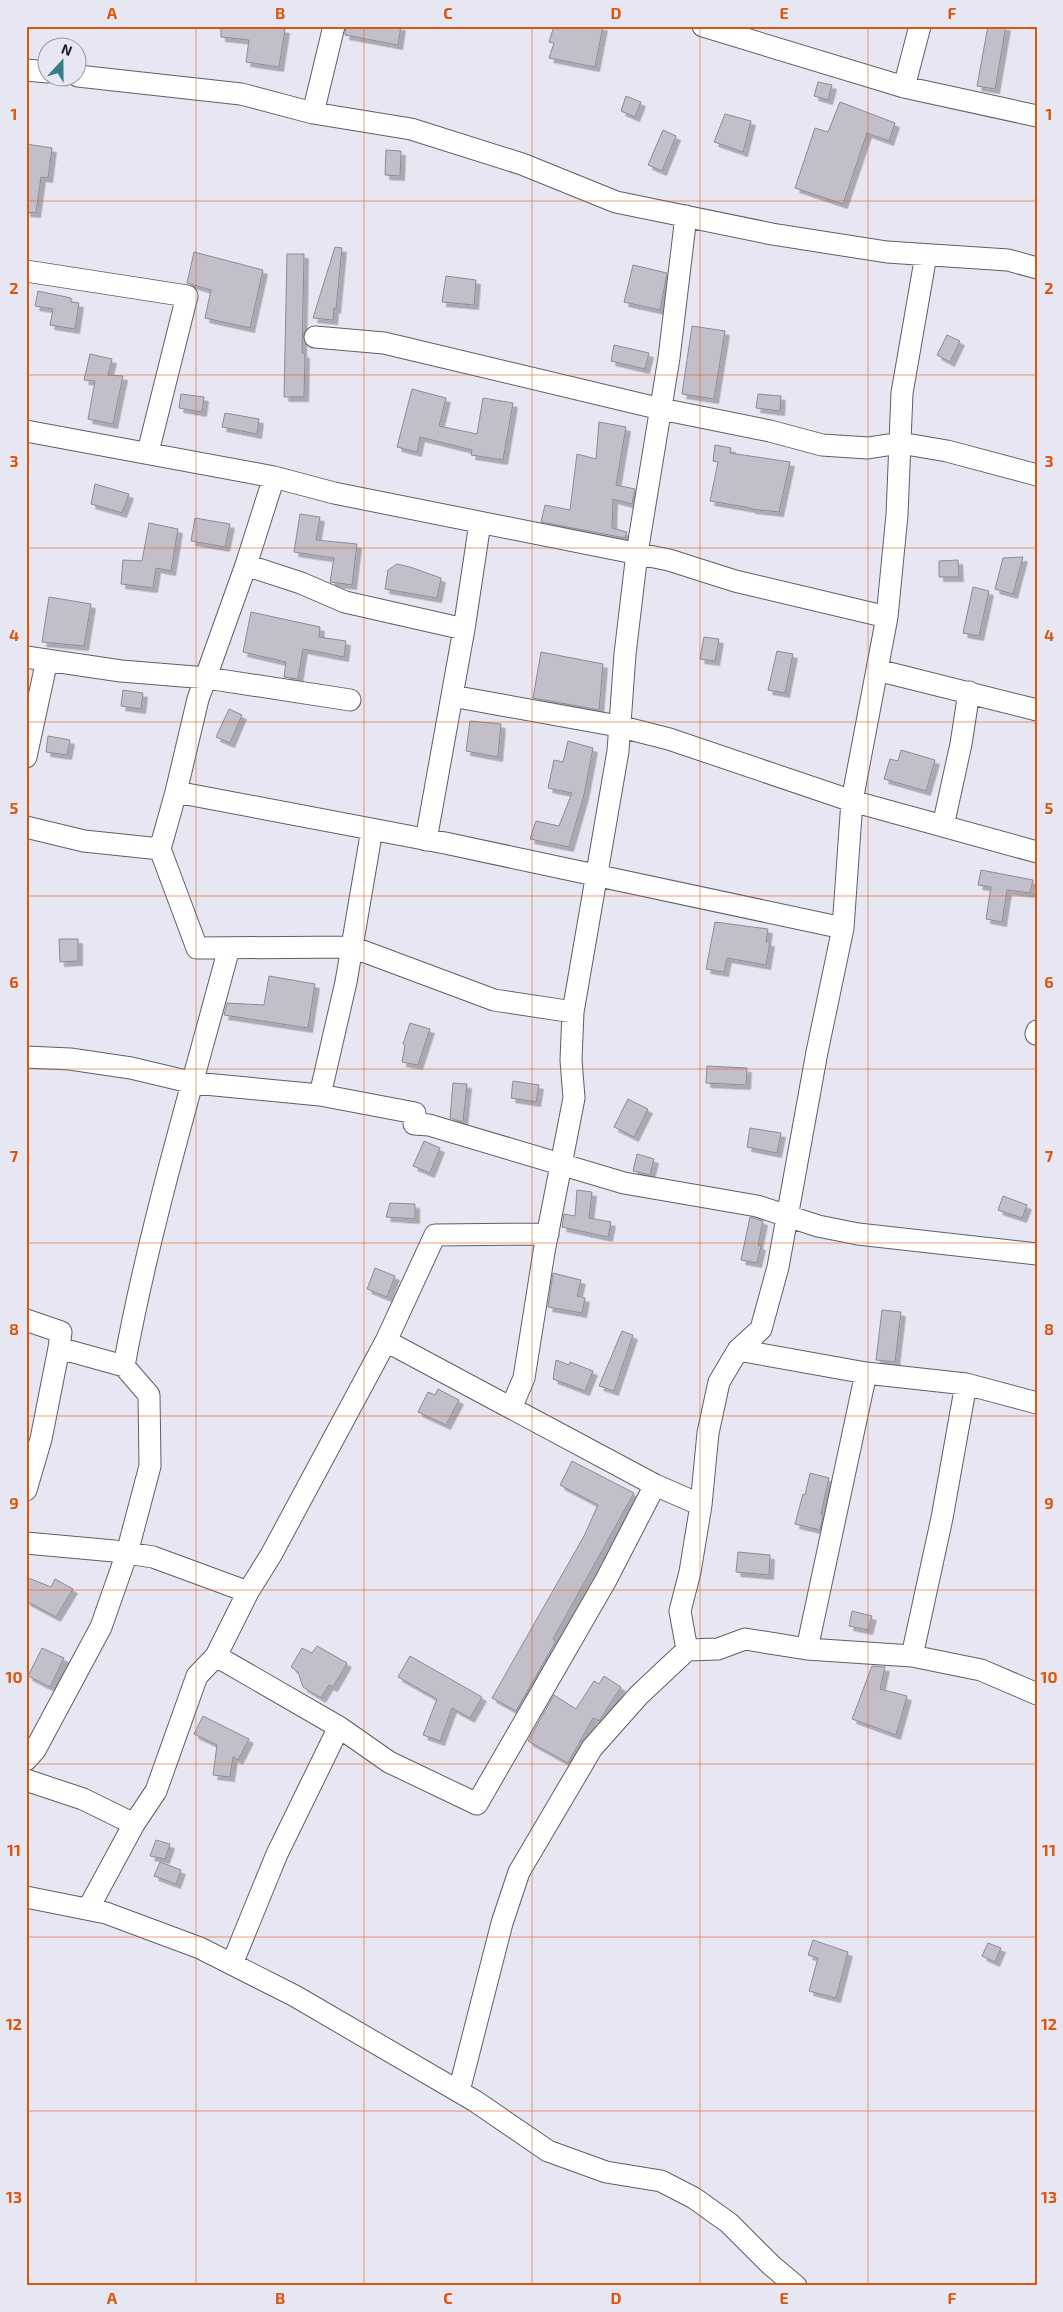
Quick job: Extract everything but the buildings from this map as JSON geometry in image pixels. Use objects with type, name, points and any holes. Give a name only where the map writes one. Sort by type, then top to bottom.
[{"type":"street","points":[[313,113],[334,26]]},
{"type":"street","points":[[703,26],[904,88],[1037,116]]},
{"type":"street","points":[[904,88],[920,26]]},
{"type":"street","points":[[88,77],[241,94],[313,113],[411,129],[522,164],[616,202],[772,234],[888,252],[1008,260],[1037,268]]},
{"type":"street","points":[[511,1408],[524,1378],[548,1234],[574,1098],[571,1060],[574,1012],[618,751],[618,726],[637,554],[661,409],[686,216]]},
{"type":"street","points":[[687,1650],[680,1611],[690,1572],[701,1505],[708,1433],[719,1382],[738,1350],[761,1329],[778,1267],[843,928],[852,801],[887,617],[898,515],[902,393],[926,254]]},
{"type":"street","points":[[26,271],[187,296],[148,452]]},
{"type":"street","points":[[315,337],[392,344],[661,409],[770,430],[822,445],[868,448],[900,443],[947,451],[1037,475]]},
{"type":"street","points":[[26,431],[148,452],[274,477],[334,493],[669,560],[735,581],[887,617]]},
{"type":"street","points":[[274,477],[246,566],[198,699],[160,850],[197,948],[352,947],[494,1000],[574,1012]]},
{"type":"street","points":[[426,840],[464,629],[480,523]]},
{"type":"street","points":[[246,566],[301,583],[345,602],[464,629]]},
{"type":"street","points":[[26,757],[36,658],[121,671],[207,678],[350,700]]},
{"type":"street","points":[[877,670],[1037,710]]},
{"type":"street","points":[[943,826],[961,744],[969,692]]},
{"type":"street","points":[[452,696],[618,726],[669,739],[852,801],[1037,852]]},
{"type":"street","points":[[176,792],[426,840],[843,928]]},
{"type":"street","points":[[26,827],[84,841],[160,850]]},
{"type":"street","points":[[320,1095],[352,947],[372,829]]},
{"type":"street","points":[[124,1366],[135,1305],[177,1134],[194,1083],[229,948]]},
{"type":"street","points":[[26,1057],[70,1059],[132,1068],[194,1083],[320,1095],[416,1113],[414,1124],[428,1125],[562,1163],[624,1183],[685,1192],[787,1215],[818,1226],[858,1234],[1037,1254]]},
{"type":"street","points":[[88,1909],[134,1824],[156,1791],[197,1676],[216,1656],[248,1592],[386,1341],[435,1235],[548,1234]]},
{"type":"street","points":[[26,1320],[61,1332],[41,1439],[26,1490]]},
{"type":"street","points":[[386,1341],[655,1485],[701,1505]]},
{"type":"street","points":[[26,1760],[35,1750],[101,1627],[127,1553],[150,1466],[149,1395],[124,1366],[59,1348]]},
{"type":"street","points":[[738,1350],[866,1373],[966,1384],[1037,1403]]},
{"type":"street","points":[[808,1649],[866,1373]]},
{"type":"street","points":[[912,1656],[942,1518],[966,1384]]},
{"type":"street","points":[[216,1656],[338,1727],[389,1762],[477,1804],[606,1580],[655,1485]]},
{"type":"street","points":[[26,1543],[153,1557],[248,1592]]},
{"type":"street","points":[[459,2091],[502,1924],[519,1872],[592,1748],[639,1695],[687,1650],[718,1649],[745,1639],[808,1649],[912,1656],[981,1670],[1037,1694]]},
{"type":"street","points":[[232,1964],[277,1854],[338,1727]]},
{"type":"street","points":[[26,1780],[83,1799],[134,1824]]},
{"type":"street","points":[[26,1897],[106,1913],[200,1948],[232,1964],[295,1996],[459,2091],[548,2150],[606,2172],[661,2182],[694,2198],[730,2223],[771,2265],[796,2286]]}]
